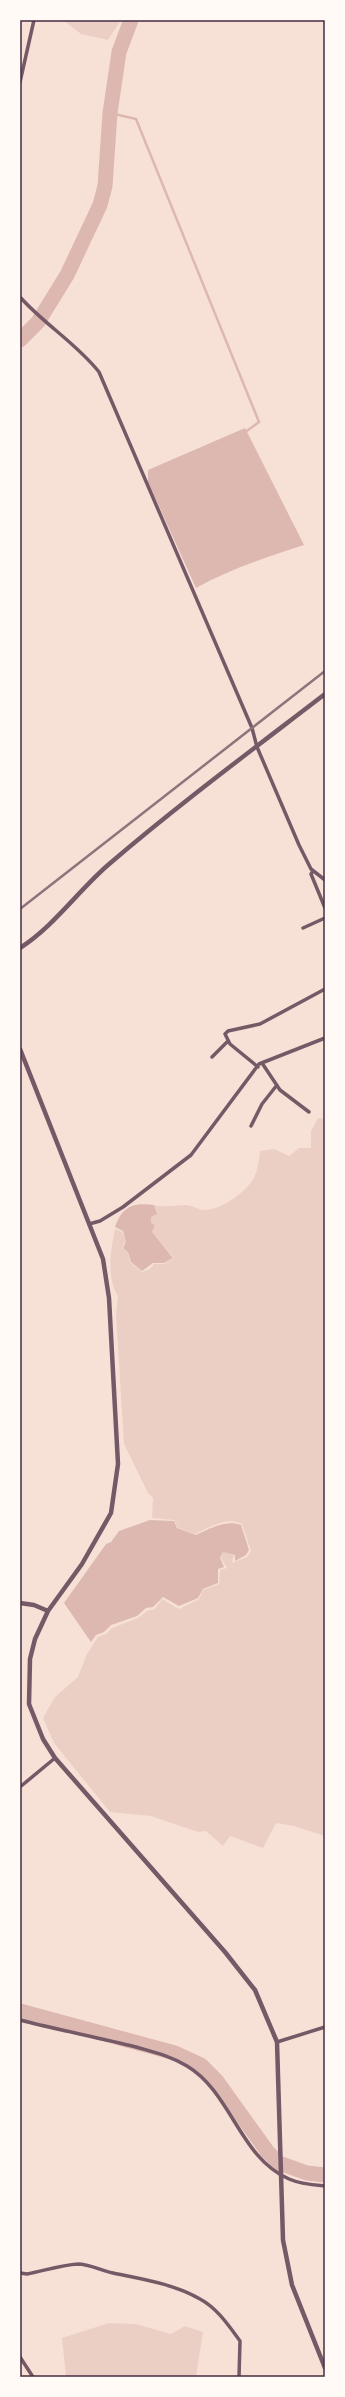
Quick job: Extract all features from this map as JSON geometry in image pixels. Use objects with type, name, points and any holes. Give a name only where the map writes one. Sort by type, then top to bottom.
[{"type":"street","points":[[20,82],[34,20]]},
{"type":"street","points":[[20,298],[33,312],[50,326],[63,334],[99,372],[252,728],[257,747],[299,845],[313,871],[325,880]]},
{"type":"street","points":[[20,948],[33,939],[110,864],[325,694]]},
{"type":"street","points":[[313,871],[311,874],[325,908]]},
{"type":"street","points":[[302,928],[325,918]]},
{"type":"street","points":[[258,1067],[228,1041],[225,1034],[228,1031],[260,1024],[325,989]]},
{"type":"street","points":[[89,1224],[100,1221],[123,1208],[190,1155],[262,1063],[325,1038]]},
{"type":"street","points":[[212,1057],[228,1041]]},
{"type":"street","points":[[20,1049],[55,1132],[89,1224],[104,1259],[109,1298],[118,1464],[111,1513],[82,1564],[48,1611],[35,1639],[30,1659],[29,1704],[43,1739],[55,1758],[225,1952],[255,1990],[277,2042],[283,2240],[292,2285],[325,2368]]},
{"type":"street","points":[[262,1063],[277,1085],[309,1112]]},
{"type":"street","points":[[251,1126],[262,1104],[277,1085]]},
{"type":"street","points":[[20,1603],[34,1605],[48,1611]]},
{"type":"street","points":[[20,1787],[55,1758]]},
{"type":"street","points":[[20,2020],[164,2055],[187,2065],[201,2076],[217,2093],[244,2138],[263,2161],[282,2176],[291,2180],[325,2186]]},
{"type":"street","points":[[277,2042],[325,2026]]},
{"type":"street","points":[[20,2273],[27,2274],[76,2264],[86,2265],[112,2273],[138,2277],[180,2290],[201,2299],[214,2310],[240,2341],[238,2377]]},
{"type":"street","points":[[20,2357],[33,2377]]},
{"type":"shaded area","points":[[63,20],[121,20],[108,40],[81,34]]},
{"type":"shaded area","points":[[245,428],[304,545],[235,569],[196,588],[148,482],[148,470]]},
{"type":"shaded area","points":[[318,1118],[325,1119],[325,1836],[294,1826],[276,1823],[263,1848],[230,1836],[223,1846],[206,1831],[198,1832],[151,1816],[110,1812],[54,1743],[43,1718],[55,1697],[78,1677],[87,1654],[98,1637],[106,1634],[112,1628],[138,1618],[147,1611],[155,1609],[162,1599],[179,1609],[199,1599],[203,1590],[219,1584],[220,1570],[227,1568],[221,1558],[223,1552],[234,1555],[232,1563],[247,1557],[251,1551],[242,1524],[236,1522],[230,1521],[218,1523],[195,1534],[178,1528],[174,1520],[152,1518],[153,1498],[148,1493],[124,1444],[116,1315],[118,1296],[112,1281],[110,1263],[115,1229],[122,1232],[126,1241],[122,1248],[128,1252],[130,1262],[142,1272],[150,1269],[154,1264],[164,1264],[174,1258],[152,1232],[155,1225],[151,1223],[151,1217],[157,1214],[154,1205],[188,1205],[203,1210],[217,1207],[232,1200],[245,1189],[254,1178],[260,1151],[274,1149],[289,1156],[299,1148],[311,1148],[311,1131]]},
{"type":"shaded area","points":[[140,1204],[154,1205],[157,1214],[151,1217],[151,1223],[155,1225],[152,1232],[173,1258],[164,1263],[153,1263],[142,1271],[131,1262],[128,1252],[123,1248],[126,1242],[123,1231],[115,1227],[121,1215],[129,1207]]},
{"type":"shaded area","points":[[150,1520],[174,1521],[177,1528],[196,1535],[224,1524],[235,1523],[241,1525],[249,1550],[246,1555],[235,1561],[235,1555],[223,1552],[220,1558],[224,1567],[218,1569],[218,1583],[203,1589],[198,1598],[179,1606],[163,1597],[153,1607],[146,1608],[137,1616],[111,1625],[104,1632],[96,1635],[91,1642],[64,1603],[106,1544],[111,1542],[119,1531]]},
{"type":"shaded area","points":[[109,2323],[136,2324],[171,2334],[185,2326],[203,2332],[196,2377],[66,2377],[62,2338]]},
{"type":"waterway","points":[[20,340],[38,322],[67,275],[100,205],[105,186],[110,113],[119,52],[131,20]]},
{"type":"waterway","points":[[110,113],[136,119],[259,422],[244,433]]},
{"type":"waterway","points":[[20,2011],[175,2053],[201,2065],[216,2080],[267,2151],[279,2163],[307,2173],[325,2175]]},
{"type":"railway","points":[[20,909],[325,671]]}]
